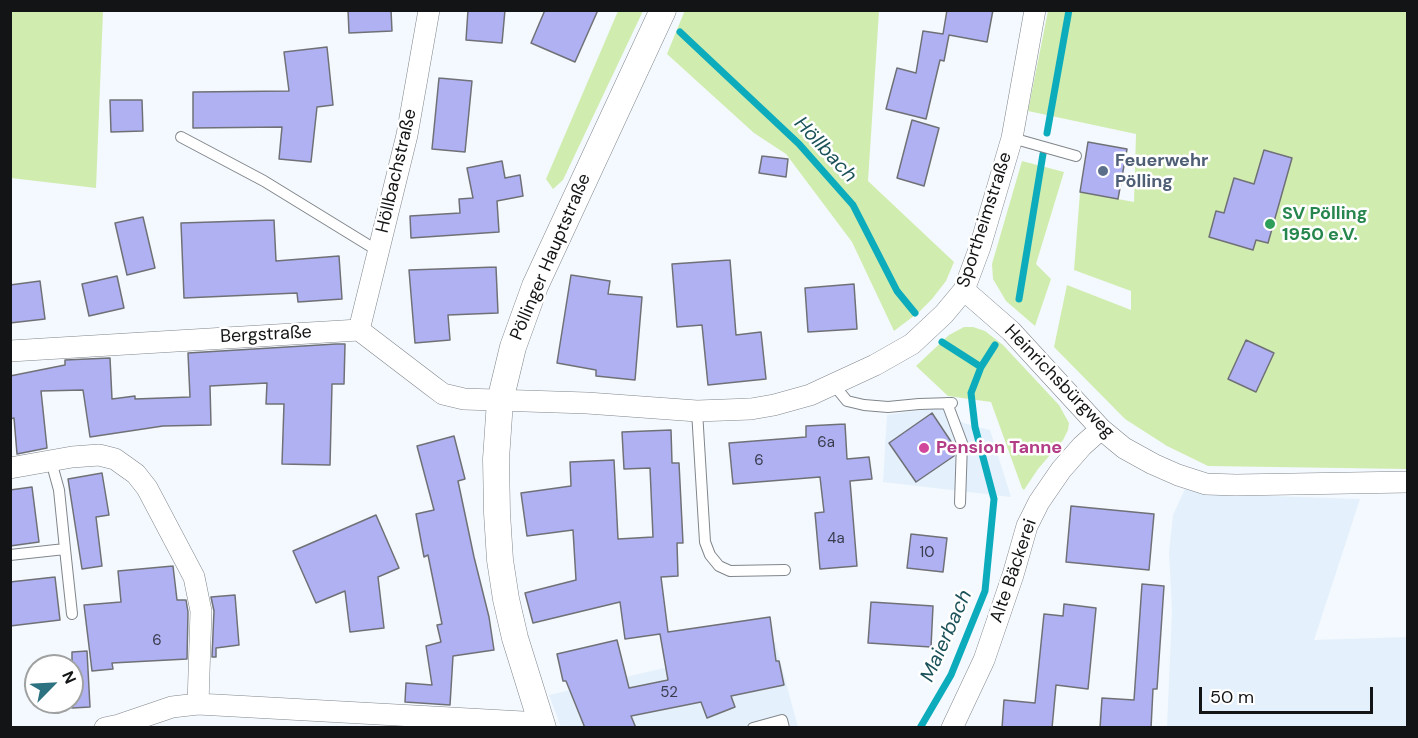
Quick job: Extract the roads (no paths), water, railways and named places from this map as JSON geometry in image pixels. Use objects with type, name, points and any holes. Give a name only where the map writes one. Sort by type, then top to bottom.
[{"type":"street","name":"Höllbachstraße","points":[[359,330],[407,135],[429,10]]},
{"type":"street","name":"Pöllinger Hauptstraße","points":[[542,725],[514,638],[501,560],[496,513],[496,459],[500,401],[513,347],[535,286],[663,10]]},
{"type":"street","name":"Sportheimstraße","points":[[500,401],[697,411],[751,409],[810,395],[875,365],[912,344],[950,309],[964,290],[980,247],[1012,138],[1035,10]]},
{"type":"street","name":"Heinrichsbürgweg","points":[[964,290],[1011,331],[1101,429],[1124,448],[1178,475],[1206,484],[1407,482]]},
{"type":"street","points":[[359,330],[443,393],[464,399],[500,401]]},
{"type":"street","name":"Bergstraße","points":[[10,351],[359,330]]},
{"type":"street","name":"Alte Bäckerei","points":[[952,728],[984,660],[1013,575],[1026,526],[1061,470],[1101,429]]},
{"type":"street","points":[[10,468],[90,456],[107,457],[125,465],[136,474],[147,488],[195,578],[201,611],[198,704]]},
{"type":"street","points":[[105,728],[172,706],[198,704],[385,721],[542,725]]},
{"type":"lane","points":[[181,137],[264,181],[378,251]]},
{"type":"lane","points":[[1012,138],[1076,156]]},
{"type":"lane","points":[[834,385],[847,401],[864,405],[888,407],[950,403],[962,443],[960,503]]},
{"type":"lane","points":[[697,411],[705,542],[710,555],[719,566],[730,571],[785,570]]},
{"type":"lane","points":[[51,461],[59,490],[72,614]]},
{"type":"lane","points":[[10,555],[65,549]]},
{"type":"lane","points":[[753,728],[782,720],[784,728]]},
{"type":"waterway","name":"Maierbach","points":[[1047,133],[1069,10]]},
{"type":"waterway","name":"Höllbach","points":[[680,32],[799,144],[853,205],[897,291],[915,313]]},
{"type":"waterway","name":"Maierbach","points":[[1019,299],[1043,154]]},
{"type":"waterway","name":"Höllbach","points":[[942,342],[981,367]]},
{"type":"waterway","name":"Maierbach","points":[[920,728],[951,675],[985,591],[994,499],[975,427],[971,393],[981,367],[995,345]]},
{"type":"place","name":"Feuerwehr Pölling","points":[[1103,171]]},
{"type":"place","name":"SV Pölling 1950 e.V.","points":[[1270,224]]},
{"type":"place","name":"Pension Tanne","points":[[924,448]]}]
